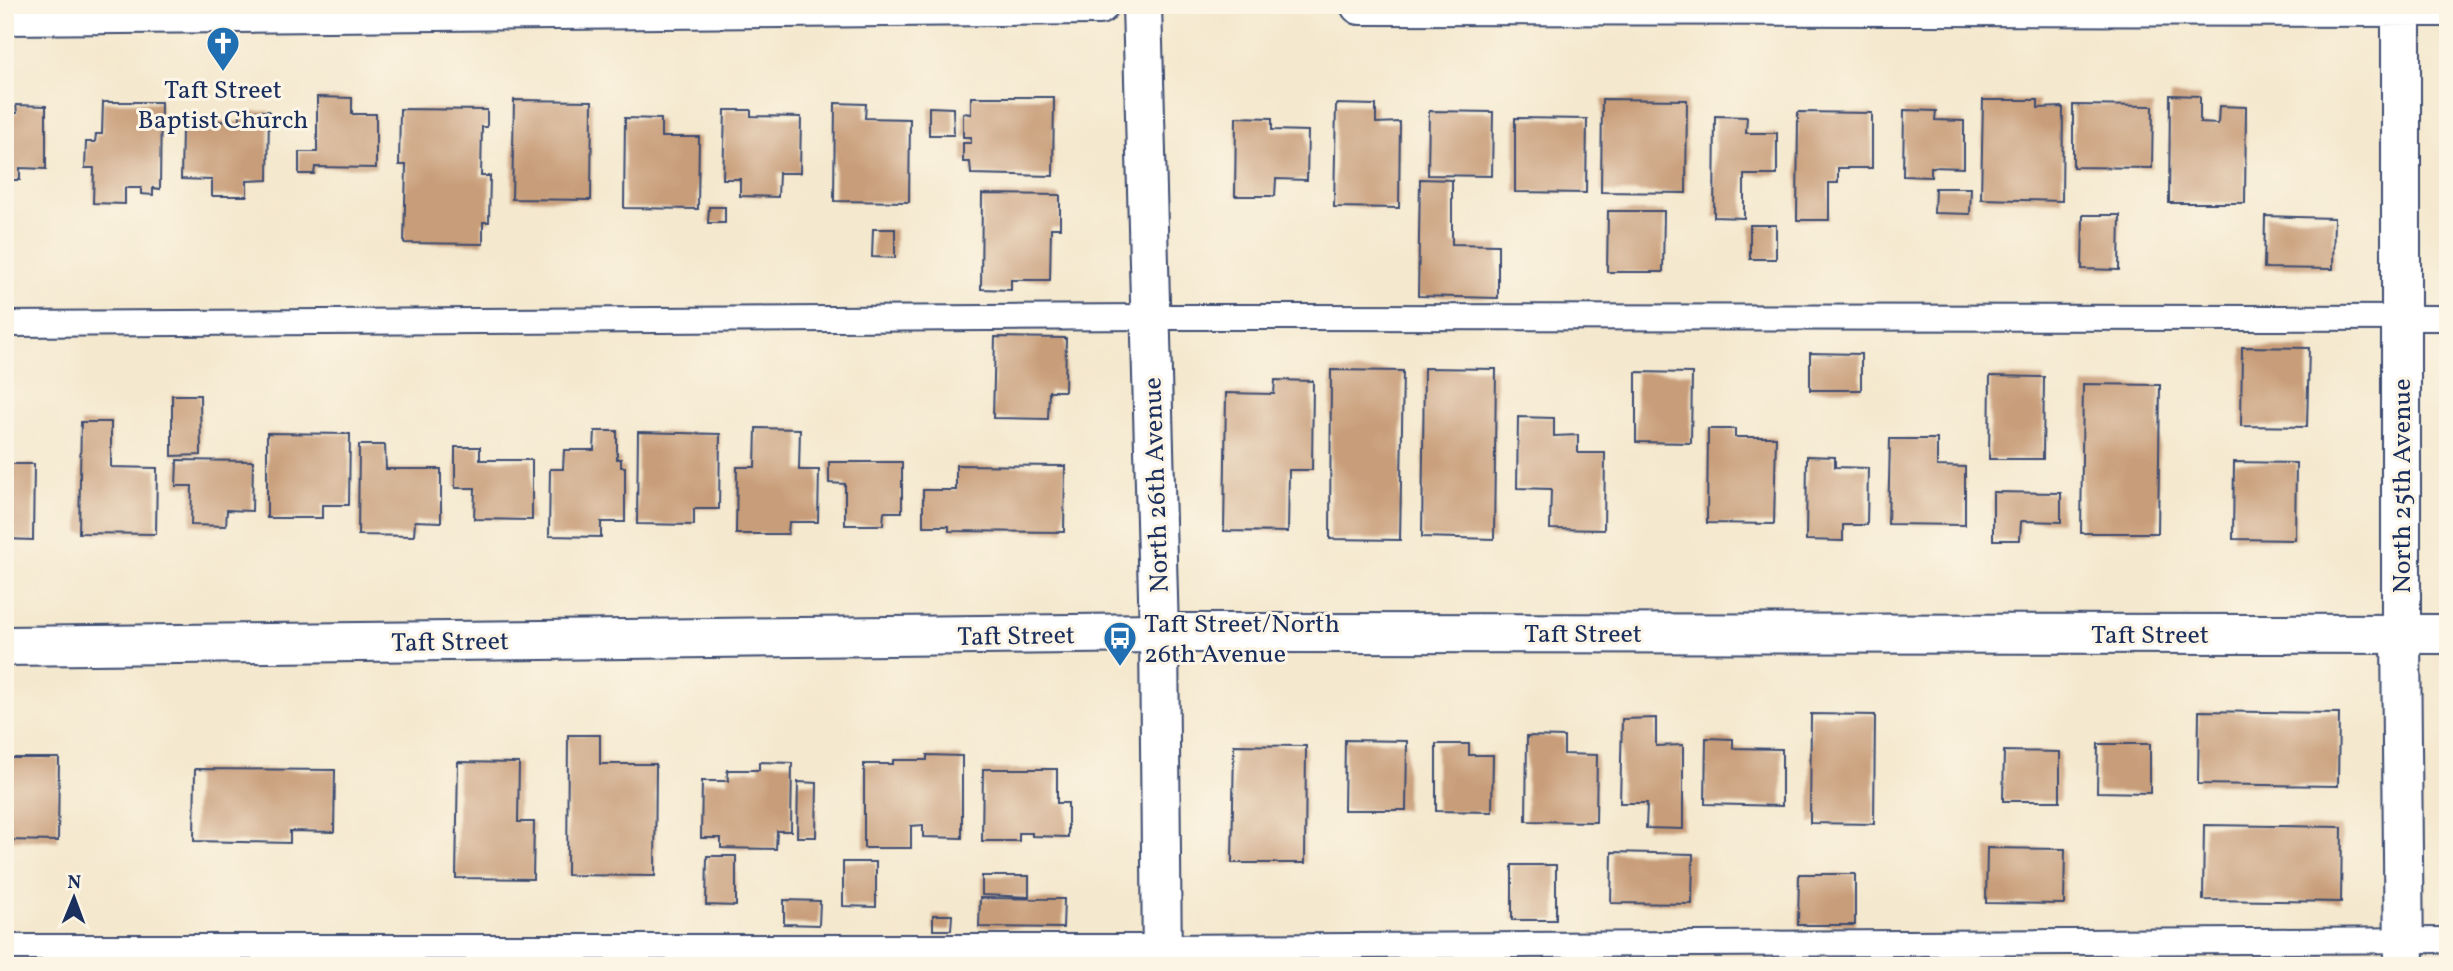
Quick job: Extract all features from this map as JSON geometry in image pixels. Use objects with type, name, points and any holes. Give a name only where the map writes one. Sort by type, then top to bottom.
[{"type":"street","points":[[5,15],[1099,5]]},
{"type":"street","name":"North 26th Avenue","points":[[1142,5],[1160,633],[1162,957]]},
{"type":"street","points":[[1360,5],[2448,7]]},
{"type":"street","name":"North 25th Avenue","points":[[2401,6],[2403,953]]},
{"type":"street","name":"Taft Street","points":[[5,646],[1160,633],[2448,634]]},
{"type":"lane","points":[[5,324],[1151,317],[2448,318]]},
{"type":"lane","points":[[5,947],[1162,957],[2403,953],[2448,940]]},
{"type":"building","points":[[2170,95],[2200,96],[2200,123],[2218,124],[2219,106],[2246,107],[2245,203],[2169,203]]},
{"type":"building","points":[[317,97],[352,98],[352,114],[376,114],[376,168],[315,167],[314,174],[299,174],[299,152],[317,152]]},
{"type":"building","points":[[971,97],[1054,97],[1053,176],[971,174],[970,162],[963,162],[963,143],[971,143],[971,137],[963,137],[963,113],[971,114]]},
{"type":"building","points":[[1602,99],[1687,100],[1686,193],[1601,192]]},
{"type":"building","points":[[514,100],[592,101],[591,200],[512,199]]},
{"type":"building","points":[[1983,100],[2038,100],[2038,108],[2063,107],[2062,201],[1981,199]]},
{"type":"building","points":[[103,102],[161,102],[160,189],[153,188],[153,195],[141,194],[141,188],[125,188],[125,204],[93,203],[94,168],[85,168],[86,142],[95,142],[96,134],[102,134]]},
{"type":"building","points":[[835,103],[866,104],[865,118],[910,119],[909,202],[834,201]]},
{"type":"building","points":[[1336,104],[1376,105],[1376,123],[1400,122],[1399,208],[1334,207]]},
{"type":"building","points":[[16,105],[46,106],[46,169],[20,168],[20,180],[5,180],[5,113],[17,113]]},
{"type":"building","points":[[2073,105],[2153,106],[2152,168],[2073,167]]},
{"type":"building","points":[[929,107],[953,108],[954,135],[929,135]]},
{"type":"building","points":[[400,109],[487,110],[487,127],[482,127],[481,176],[490,176],[489,222],[483,222],[483,244],[404,243],[406,165],[399,165]]},
{"type":"building","points":[[725,110],[751,110],[751,116],[801,117],[800,173],[779,173],[778,197],[740,196],[740,179],[723,179]]},
{"type":"building","points":[[1904,110],[1936,111],[1935,120],[1964,121],[1964,168],[1931,167],[1931,177],[1903,176]]},
{"type":"building","points":[[269,111],[268,180],[247,181],[247,196],[212,196],[212,180],[181,179],[182,130],[197,130],[197,126],[215,126],[214,121],[240,122],[240,112]]},
{"type":"building","points":[[1429,111],[1493,112],[1492,176],[1428,175]]},
{"type":"building","points":[[1798,112],[1872,113],[1872,168],[1838,168],[1838,183],[1829,183],[1829,220],[1797,220]]},
{"type":"building","points":[[1715,116],[1747,117],[1746,133],[1777,133],[1777,175],[1744,175],[1744,218],[1714,217]]},
{"type":"building","points":[[1236,117],[1272,118],[1272,130],[1308,131],[1307,180],[1276,179],[1275,196],[1235,196]]},
{"type":"building","points":[[625,118],[661,119],[661,137],[699,137],[698,209],[624,208]]},
{"type":"building","points":[[1515,118],[1587,119],[1586,193],[1515,192]]},
{"type":"building","points":[[1420,179],[1452,180],[1452,244],[1498,245],[1498,298],[1418,296]]},
{"type":"building","points":[[1935,188],[1971,188],[1970,214],[1934,213]]},
{"type":"building","points":[[982,194],[1060,195],[1060,228],[1051,228],[1050,280],[1011,280],[1011,290],[981,289]]},
{"type":"building","points":[[709,207],[725,207],[725,223],[708,223]]},
{"type":"building","points":[[1608,211],[1664,211],[1663,272],[1607,272]]},
{"type":"building","points":[[2083,215],[2120,215],[2119,270],[2082,269]]},
{"type":"building","points":[[2265,216],[2334,218],[2333,269],[2264,268]]},
{"type":"building","points":[[1750,225],[1776,225],[1776,259],[1750,259]]},
{"type":"building","points":[[873,229],[895,229],[895,258],[872,257]]},
{"type":"building","points":[[995,337],[1066,338],[1065,391],[1049,391],[1048,419],[993,418]]},
{"type":"building","points":[[2242,347],[2309,348],[2307,427],[2241,426]]},
{"type":"building","points":[[1810,353],[1861,354],[1861,390],[1810,390]]},
{"type":"building","points":[[1424,368],[1496,369],[1494,539],[1422,537]]},
{"type":"building","points":[[1331,370],[1403,371],[1400,540],[1330,539]]},
{"type":"building","points":[[1636,372],[1692,373],[1691,443],[1636,442]]},
{"type":"building","points":[[1990,376],[2044,377],[2043,459],[1989,459]]},
{"type":"building","points":[[1275,380],[1313,381],[1312,470],[1289,470],[1288,532],[1224,531],[1226,393],[1274,394]]},
{"type":"building","points":[[2083,384],[2160,385],[2158,533],[2081,533]]},
{"type":"building","points":[[172,395],[200,395],[201,455],[172,456]]},
{"type":"building","points":[[1518,417],[1554,418],[1554,436],[1578,435],[1578,453],[1605,453],[1604,530],[1550,529],[1551,489],[1517,488]]},
{"type":"building","points":[[81,422],[111,422],[111,467],[157,468],[156,534],[79,533]]},
{"type":"building","points":[[756,428],[800,429],[799,470],[819,470],[818,522],[789,522],[788,534],[736,534],[737,467],[755,467]]},
{"type":"building","points":[[1708,429],[1735,429],[1735,437],[1776,437],[1774,524],[1707,523]]},
{"type":"building","points":[[595,431],[617,431],[617,459],[621,459],[621,467],[625,467],[625,522],[601,522],[601,537],[549,536],[550,469],[563,469],[564,450],[594,450]]},
{"type":"building","points":[[638,432],[720,434],[719,509],[694,509],[694,525],[637,524]]},
{"type":"building","points":[[267,433],[350,434],[349,505],[322,505],[322,518],[267,518]]},
{"type":"building","points":[[1890,439],[1937,439],[1937,466],[1965,467],[1965,525],[1888,524]]},
{"type":"building","points":[[359,445],[385,445],[386,469],[441,469],[441,522],[415,521],[414,536],[358,535]]},
{"type":"building","points":[[455,447],[480,447],[480,460],[532,460],[532,520],[474,519],[475,488],[455,488]]},
{"type":"building","points":[[1807,456],[1835,457],[1835,467],[1868,468],[1867,525],[1843,525],[1843,541],[1806,540]]},
{"type":"building","points":[[177,460],[253,461],[252,511],[227,510],[226,526],[191,525],[192,486],[176,486]]},
{"type":"building","points":[[829,462],[902,462],[902,512],[884,512],[883,525],[845,525],[845,484],[829,483]]},
{"type":"building","points":[[2234,462],[2296,463],[2295,540],[2233,539]]},
{"type":"building","points":[[5,464],[34,464],[33,540],[5,539]]},
{"type":"building","points":[[956,465],[1065,466],[1064,532],[949,531],[949,526],[923,526],[923,490],[956,490]]},
{"type":"building","points":[[1993,492],[2061,493],[2061,522],[2021,521],[2020,540],[1993,540]]},
{"type":"building","points":[[2199,711],[2339,713],[2338,786],[2198,784]]},
{"type":"building","points":[[1811,714],[1875,715],[1874,824],[1810,823]]},
{"type":"building","points":[[1656,718],[1656,746],[1683,745],[1683,829],[1646,828],[1647,803],[1620,803],[1622,719]]},
{"type":"building","points":[[568,735],[600,735],[600,764],[656,764],[655,876],[567,875]]},
{"type":"building","points":[[1527,736],[1564,737],[1564,754],[1597,755],[1596,822],[1526,821]]},
{"type":"building","points":[[1706,738],[1733,739],[1733,748],[1782,749],[1782,806],[1705,804]]},
{"type":"building","points":[[1345,740],[1407,741],[1406,810],[1344,810]]},
{"type":"building","points":[[1436,744],[1469,744],[1469,755],[1493,755],[1492,812],[1436,811]]},
{"type":"building","points":[[2098,744],[2150,744],[2150,793],[2097,792]]},
{"type":"building","points":[[1234,745],[1306,746],[1305,863],[1232,863]]},
{"type":"building","points":[[2004,751],[2060,752],[2060,801],[2003,801]]},
{"type":"building","points":[[927,755],[962,756],[962,838],[923,837],[923,825],[911,826],[911,848],[864,848],[864,764],[893,764],[893,760],[927,760]]},
{"type":"building","points":[[5,758],[59,758],[58,841],[5,840]]},
{"type":"building","points":[[458,762],[519,763],[518,822],[534,822],[533,879],[456,878]]},
{"type":"building","points":[[759,762],[792,763],[791,831],[777,831],[776,849],[721,848],[721,838],[701,838],[702,781],[728,781],[727,770],[759,770]]},
{"type":"building","points":[[195,769],[335,770],[334,832],[290,831],[290,843],[194,841]]},
{"type":"building","points":[[983,769],[1057,769],[1057,803],[1068,803],[1068,837],[1019,833],[1019,841],[982,841]]},
{"type":"building","points":[[798,782],[817,783],[816,837],[797,837]]},
{"type":"building","points":[[2204,825],[2342,827],[2341,902],[2203,900]]},
{"type":"building","points":[[1987,848],[2065,849],[2064,904],[1986,903]]},
{"type":"building","points":[[1612,852],[1693,854],[1692,904],[1611,903]]},
{"type":"building","points":[[707,856],[736,856],[736,906],[706,905]]},
{"type":"building","points":[[843,862],[876,862],[876,907],[843,906]]},
{"type":"building","points":[[1512,865],[1556,865],[1556,920],[1512,920]]},
{"type":"building","points":[[1799,874],[1855,874],[1855,925],[1798,925]]},
{"type":"building","points":[[982,876],[1029,876],[1029,897],[982,895]]},
{"type":"building","points":[[980,898],[1064,899],[1063,928],[979,927]]},
{"type":"building","points":[[784,900],[820,901],[819,925],[784,924]]},
{"type":"building","points":[[933,915],[952,915],[951,930],[933,930]]},
{"type":"place","name":"Taft Street Baptist Church","points":[[223,73]]},
{"type":"place","name":"Taft Street/North 26th Avenue","points":[[1120,668]]}]
